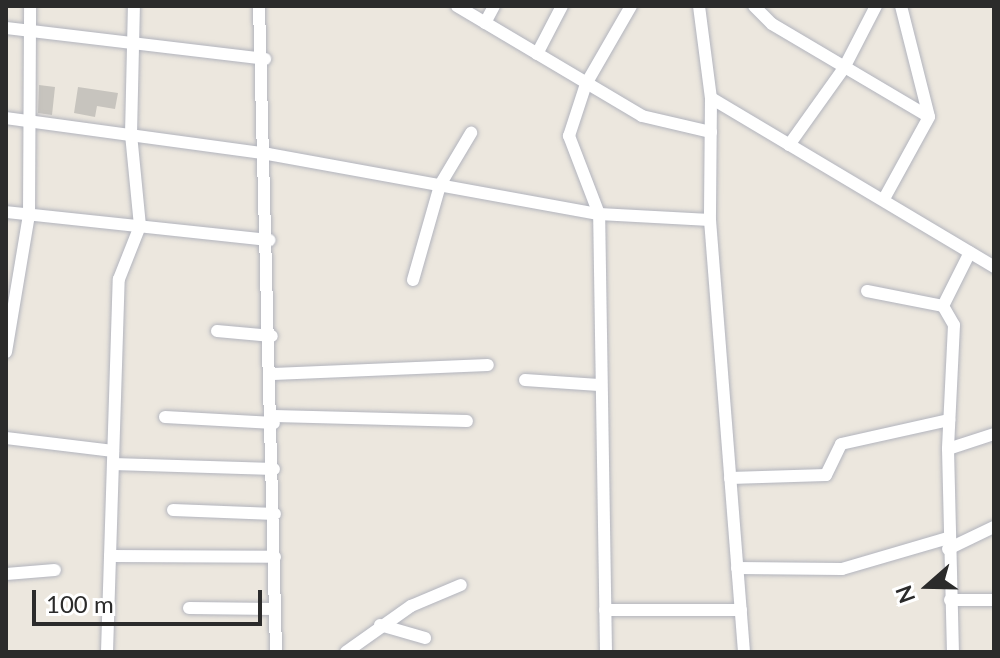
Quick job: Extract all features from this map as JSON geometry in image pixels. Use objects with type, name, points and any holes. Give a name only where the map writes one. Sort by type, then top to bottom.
[{"type":"street","points":[[6,352],[10,299],[29,214],[25,121],[30,6]]},
{"type":"street","points":[[107,652],[119,279],[140,226],[131,135],[134,6]]},
{"type":"street","points":[[259,6],[265,59],[268,154],[276,652]]},
{"type":"street","points":[[457,6],[642,116],[711,132]]},
{"type":"street","points":[[485,23],[494,6]]},
{"type":"street","points":[[537,54],[562,6]]},
{"type":"street","points":[[606,652],[599,385],[599,214],[569,136],[586,84],[631,6]]},
{"type":"street","points":[[699,6],[711,98],[710,220],[744,652]]},
{"type":"street","points":[[754,6],[844,68],[929,117]]},
{"type":"street","points":[[789,145],[844,68],[876,6]]},
{"type":"street","points":[[884,199],[929,117],[901,6]]},
{"type":"street","points":[[6,28],[133,46],[265,59]]},
{"type":"street","points":[[711,98],[994,267]]},
{"type":"street","points":[[6,118],[268,154],[599,214],[710,220]]},
{"type":"street","points":[[413,280],[440,185],[471,133]]},
{"type":"street","points":[[6,212],[270,240]]},
{"type":"street","points":[[943,306],[970,252]]},
{"type":"street","points":[[867,291],[943,306],[954,325],[948,449],[953,652]]},
{"type":"street","points":[[217,331],[272,336]]},
{"type":"street","points":[[273,374],[488,365]]},
{"type":"street","points":[[525,380],[599,385]]},
{"type":"street","points":[[165,417],[467,421]]},
{"type":"street","points":[[730,478],[826,475],[841,444],[949,420]]},
{"type":"street","points":[[948,449],[994,434]]},
{"type":"street","points":[[6,438],[113,458],[274,469]]},
{"type":"street","points":[[173,510],[275,514]]},
{"type":"street","points":[[737,568],[842,569],[948,543],[994,527]]},
{"type":"street","points":[[110,556],[275,557]]},
{"type":"street","points":[[6,574],[55,570]]},
{"type":"street","points":[[346,652],[380,625],[461,585]]},
{"type":"street","points":[[950,600],[994,600]]},
{"type":"street","points":[[189,608],[275,609]]},
{"type":"street","points":[[605,610],[741,610]]},
{"type":"street","points":[[380,625],[425,638]]},
{"type":"building","points":[[39,85],[55,87],[52,115],[38,113]]},
{"type":"building","points":[[78,87],[118,93],[115,109],[97,106],[95,117],[74,113]]}]
